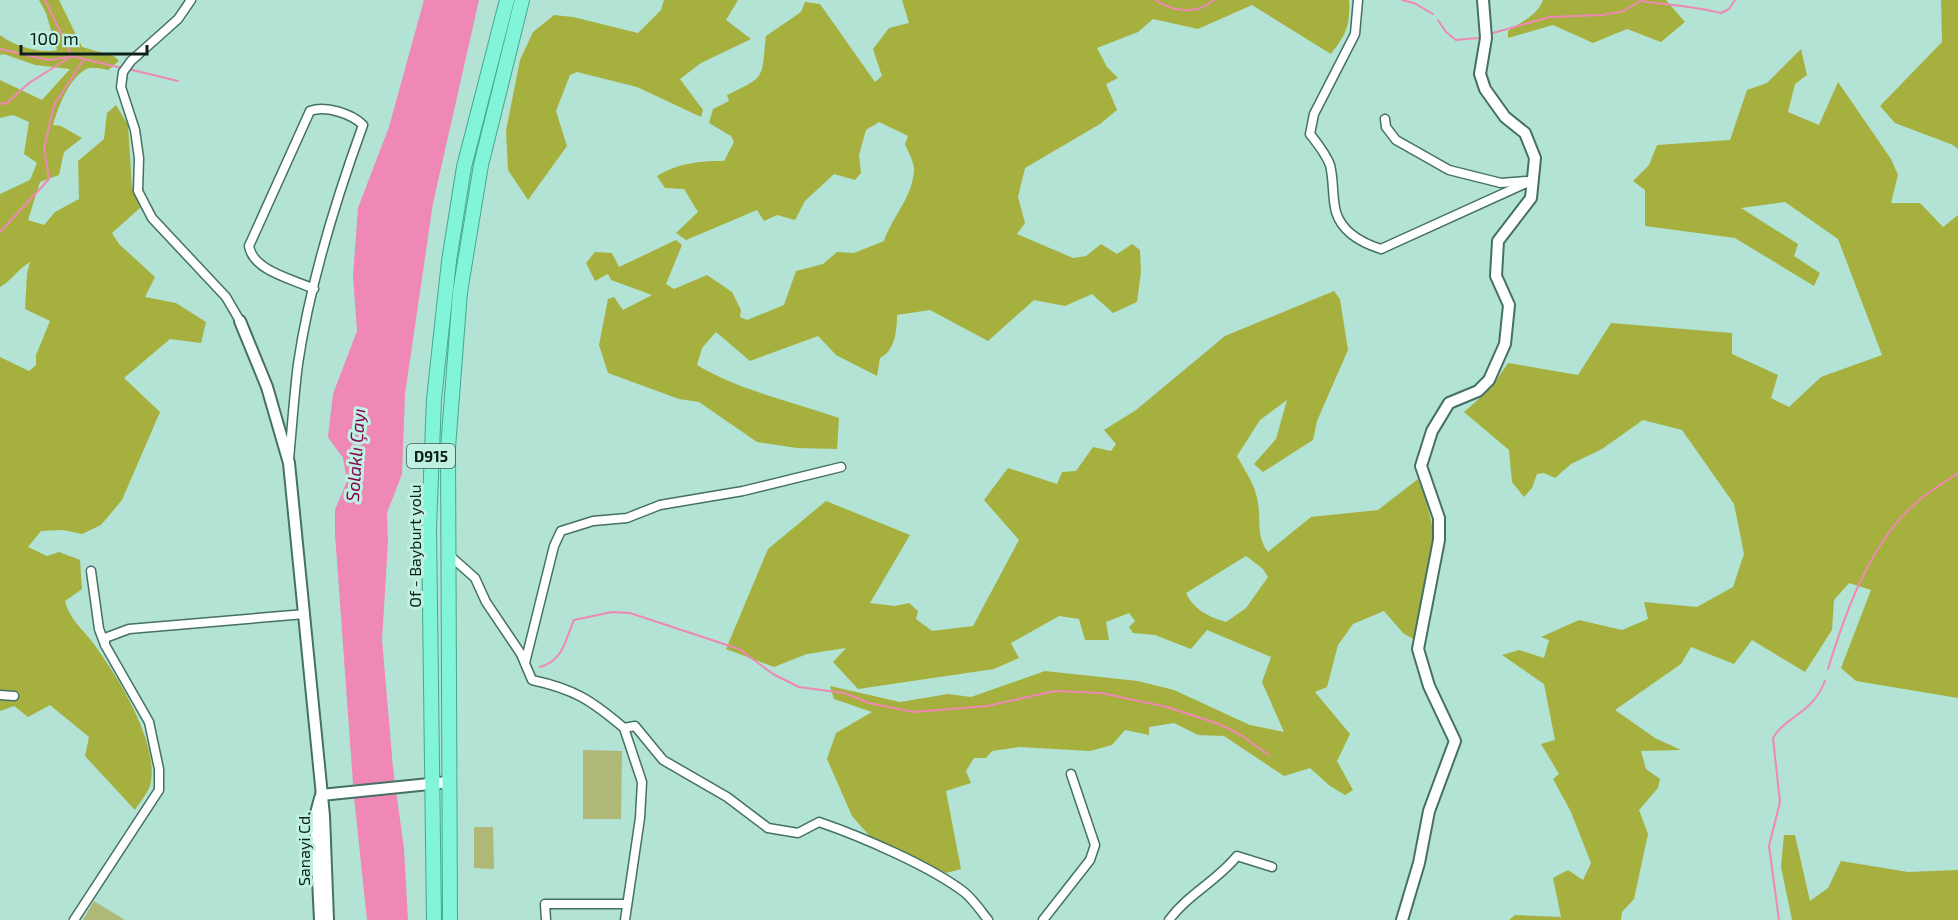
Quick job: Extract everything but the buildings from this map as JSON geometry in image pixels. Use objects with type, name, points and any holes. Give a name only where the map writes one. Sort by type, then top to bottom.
[{"type":"highway","name":"Of - Bayburt yolu","points":[[434,920],[428,784],[429,527],[434,399],[449,261],[464,167],[507,0]]},
{"type":"highway","name":"D915","points":[[450,920],[448,448],[460,292],[481,165],[522,0]]},
{"type":"street","points":[[191,0],[178,19],[131,61],[123,72],[121,87],[135,130],[139,158],[138,190],[152,218],[226,297],[240,321],[267,387],[289,463],[321,795],[448,782]]},
{"type":"street","points":[[1358,0],[1355,34],[1314,114],[1310,134],[1330,164],[1336,211],[1346,229],[1364,244],[1381,249],[1533,180]]},
{"type":"street","points":[[1402,920],[1419,863],[1429,811],[1455,741],[1429,686],[1418,649],[1439,540],[1439,518],[1421,466],[1432,431],[1449,403],[1478,391],[1489,380],[1505,344],[1509,305],[1496,276],[1498,241],[1531,198],[1535,158],[1525,133],[1505,117],[1485,89],[1480,74],[1486,38],[1483,0]]},
{"type":"street","points":[[289,463],[299,362],[314,289],[336,200],[363,125],[355,117],[318,108],[310,111],[249,246],[250,255],[261,266],[314,289]]},
{"type":"street","points":[[1385,119],[1386,127],[1396,140],[1449,170],[1502,183],[1533,180]]},
{"type":"street","points":[[525,663],[554,546],[561,531],[593,521],[627,518],[660,505],[734,493],[841,467]]},
{"type":"street","points":[[448,554],[475,578],[486,602],[525,663],[532,680],[565,687],[582,695],[624,728],[642,782],[640,818],[625,920]]},
{"type":"street","points":[[74,920],[159,790],[159,769],[149,722],[105,645],[99,629],[91,571]]},
{"type":"street","points":[[105,645],[105,638],[129,629],[305,614]]},
{"type":"street","points":[[0,695],[14,696]]},
{"type":"street","points":[[624,728],[635,726],[663,760],[727,797],[768,828],[798,833],[819,822],[845,831],[929,871],[966,892],[988,920]]},
{"type":"street","points":[[1043,920],[1090,860],[1095,845],[1071,774]]},
{"type":"street","name":"Sanayi Cd.","points":[[320,920],[315,817],[321,795]]},
{"type":"street","name":"Sanayi Cd.","points":[[321,795],[324,816],[328,920]]},
{"type":"street","points":[[1169,920],[1194,894],[1225,872],[1237,856],[1272,867]]},
{"type":"street","points":[[546,920],[545,904],[627,904]]},
{"type":"green space","points":[[39,0],[59,0],[82,47],[114,56],[119,61],[108,70],[89,68],[82,72],[66,92],[53,125],[61,126],[82,138],[64,152],[59,175],[40,182],[28,220],[44,225],[55,212],[79,199],[78,161],[104,139],[107,113],[116,105],[128,125],[132,187],[141,207],[112,233],[119,244],[155,277],[145,297],[176,303],[206,322],[201,343],[170,339],[124,378],[160,412],[122,500],[101,525],[82,534],[63,530],[41,531],[28,547],[47,556],[59,552],[80,560],[82,589],[65,601],[67,608],[114,673],[135,711],[149,751],[152,769],[150,786],[135,810],[85,756],[89,737],[50,705],[28,717],[14,706],[0,711],[0,357],[29,371],[36,365],[36,355],[50,321],[25,309],[27,273],[30,262],[0,287],[0,194],[30,180],[37,163],[24,154],[29,122],[13,115],[0,118],[0,80],[42,100],[70,69],[35,65],[4,54],[0,55],[0,35],[12,43],[27,48],[43,51],[57,50],[46,13]]},
{"type":"green space","points":[[664,0],[738,0],[726,20],[751,39],[701,63],[680,79],[703,110],[701,117],[637,87],[577,72],[570,75],[556,111],[567,146],[528,200],[508,170],[506,131],[520,60],[533,32],[554,15],[573,17],[638,33],[661,10]]},
{"type":"green space","points":[[902,0],[1349,0],[1349,9],[1346,29],[1331,54],[1252,5],[1198,29],[1153,19],[1138,32],[1097,48],[1107,67],[1118,78],[1106,84],[1117,110],[1100,124],[1025,168],[1018,197],[1025,223],[1017,234],[1073,258],[1086,256],[1101,244],[1117,254],[1132,244],[1140,250],[1141,272],[1137,302],[1113,313],[1092,294],[1065,306],[1034,300],[988,341],[930,310],[897,315],[894,340],[889,350],[880,358],[877,376],[836,355],[818,336],[750,361],[716,332],[702,348],[697,365],[713,374],[748,389],[839,418],[837,449],[797,448],[757,442],[699,402],[679,399],[608,373],[599,345],[608,299],[614,297],[623,310],[652,295],[611,280],[608,274],[595,281],[586,263],[595,252],[612,253],[619,267],[676,240],[682,245],[666,284],[674,289],[707,275],[732,292],[741,310],[740,317],[747,320],[784,305],[796,271],[823,264],[837,252],[854,253],[884,241],[910,190],[914,168],[905,144],[908,136],[879,122],[866,130],[859,155],[861,173],[855,180],[834,174],[805,201],[795,220],[777,215],[764,221],[757,210],[686,240],[676,233],[698,212],[684,189],[665,188],[657,176],[673,168],[689,164],[724,161],[734,142],[731,136],[709,123],[713,109],[729,101],[727,95],[756,79],[762,69],[766,36],[801,12],[805,2],[820,4],[875,82],[882,76],[873,49],[889,28],[909,23]]},
{"type":"green space","points":[[1543,0],[1666,0],[1685,22],[1661,42],[1627,29],[1593,43],[1553,25],[1508,38],[1508,31],[1538,10]]},
{"type":"green space","points":[[1941,0],[1958,0],[1958,149],[1895,123],[1880,106],[1942,42]]},
{"type":"green space","points":[[1801,49],[1807,75],[1795,84],[1788,112],[1819,125],[1838,82],[1891,159],[1898,175],[1891,203],[1920,203],[1943,227],[1958,215],[1958,698],[1856,681],[1841,668],[1871,590],[1849,583],[1834,600],[1832,630],[1805,672],[1752,640],[1734,664],[1691,647],[1681,664],[1615,710],[1655,738],[1681,750],[1641,751],[1646,769],[1660,779],[1658,788],[1639,810],[1648,834],[1634,899],[1622,912],[1621,920],[1509,920],[1515,915],[1561,917],[1553,878],[1568,870],[1583,880],[1591,863],[1571,812],[1553,779],[1559,774],[1541,744],[1555,740],[1544,684],[1502,655],[1519,650],[1544,658],[1549,640],[1541,637],[1579,620],[1622,630],[1648,619],[1644,602],[1697,607],[1733,587],[1744,554],[1734,504],[1682,430],[1643,420],[1602,449],[1571,464],[1555,478],[1544,473],[1537,474],[1532,488],[1524,497],[1512,482],[1509,450],[1464,412],[1491,388],[1508,363],[1578,375],[1611,323],[1732,333],[1732,354],[1778,375],[1771,398],[1789,407],[1821,377],[1882,355],[1838,239],[1785,202],[1741,208],[1798,244],[1794,256],[1820,273],[1814,286],[1735,238],[1645,226],[1645,190],[1633,181],[1649,165],[1657,145],[1730,140],[1747,90],[1767,83]]},
{"type":"green space","points":[[1334,291],[1340,299],[1348,350],[1317,421],[1313,440],[1263,472],[1254,464],[1276,439],[1287,400],[1260,420],[1237,456],[1255,491],[1260,534],[1268,552],[1311,517],[1378,510],[1418,479],[1429,511],[1434,554],[1427,591],[1413,639],[1403,633],[1384,611],[1353,624],[1338,645],[1327,687],[1315,692],[1350,734],[1337,761],[1353,790],[1345,795],[1330,786],[1310,768],[1284,776],[1224,736],[1198,735],[1174,723],[1149,727],[1149,735],[1125,730],[1112,745],[1090,751],[1020,747],[992,751],[986,758],[974,758],[966,771],[971,783],[946,791],[961,869],[946,873],[874,841],[852,816],[827,759],[836,733],[872,712],[834,699],[830,686],[900,702],[948,694],[971,697],[1045,671],[1138,681],[1174,690],[1250,725],[1284,732],[1262,682],[1271,657],[1207,630],[1191,649],[1155,635],[1133,633],[1129,627],[1135,621],[1129,613],[1106,622],[1109,640],[1085,640],[1079,619],[1059,616],[1011,643],[1019,658],[994,669],[858,689],[833,662],[846,648],[807,654],[774,667],[726,649],[768,549],[826,501],[910,535],[870,603],[895,606],[909,603],[918,611],[916,619],[932,631],[973,626],[1019,540],[984,500],[1008,468],[1057,484],[1062,472],[1076,471],[1093,447],[1111,451],[1116,444],[1104,430],[1136,410],[1225,336]],"holes":[[[1246,556],[1263,569],[1268,577],[1246,608],[1226,622],[1203,612],[1193,604],[1186,593]]]},
{"type":"green space","points":[[583,750],[622,751],[621,819],[583,819]]},
{"type":"green space","points":[[474,827],[493,827],[494,869],[474,868]]},
{"type":"green space","points":[[1784,835],[1795,835],[1810,901],[1828,888],[1841,861],[1908,872],[1958,870],[1958,920],[1792,920],[1781,867]]},
{"type":"green space","points":[[94,901],[125,920],[83,920]]},
{"type":"water","name":"Solaklı Çayı","points":[[424,0],[479,0],[433,203],[405,394],[402,474],[387,513],[388,542],[382,640],[393,768],[404,849],[408,920],[367,920],[354,797],[335,534],[335,510],[347,481],[343,458],[328,437],[333,394],[357,331],[353,276],[358,208],[389,127]]},
{"type":"waterway","points":[[45,0],[72,56],[122,68]]},
{"type":"waterway","points":[[1155,0],[1170,7],[1185,10],[1200,8],[1214,0]]},
{"type":"waterway","points":[[1402,0],[1414,3],[1433,14]]},
{"type":"waterway","points":[[1493,33],[1550,17],[1602,15],[1624,11],[1640,1],[1721,13],[1729,9],[1735,0]]},
{"type":"waterway","points":[[1438,20],[1446,32],[1456,40],[1478,38]]},
{"type":"waterway","points":[[0,49],[48,60],[69,57]]},
{"type":"waterway","points":[[0,104],[7,103],[29,83],[72,56]]},
{"type":"waterway","points":[[0,232],[49,179],[44,148],[54,105],[84,59]]},
{"type":"waterway","points":[[128,69],[178,81]]},
{"type":"waterway","points":[[1828,669],[1855,594],[1872,558],[1901,518],[1916,503],[1958,473]]},
{"type":"waterway","points":[[540,667],[554,660],[559,654],[574,620],[612,612],[630,613],[739,649],[773,674],[799,687],[844,693],[869,703],[914,712],[987,706],[1055,691],[1101,693],[1167,707],[1219,724],[1239,734],[1269,755]]},
{"type":"waterway","points":[[1779,920],[1769,846],[1780,802],[1773,738],[1785,724],[1813,701],[1825,681]]}]
